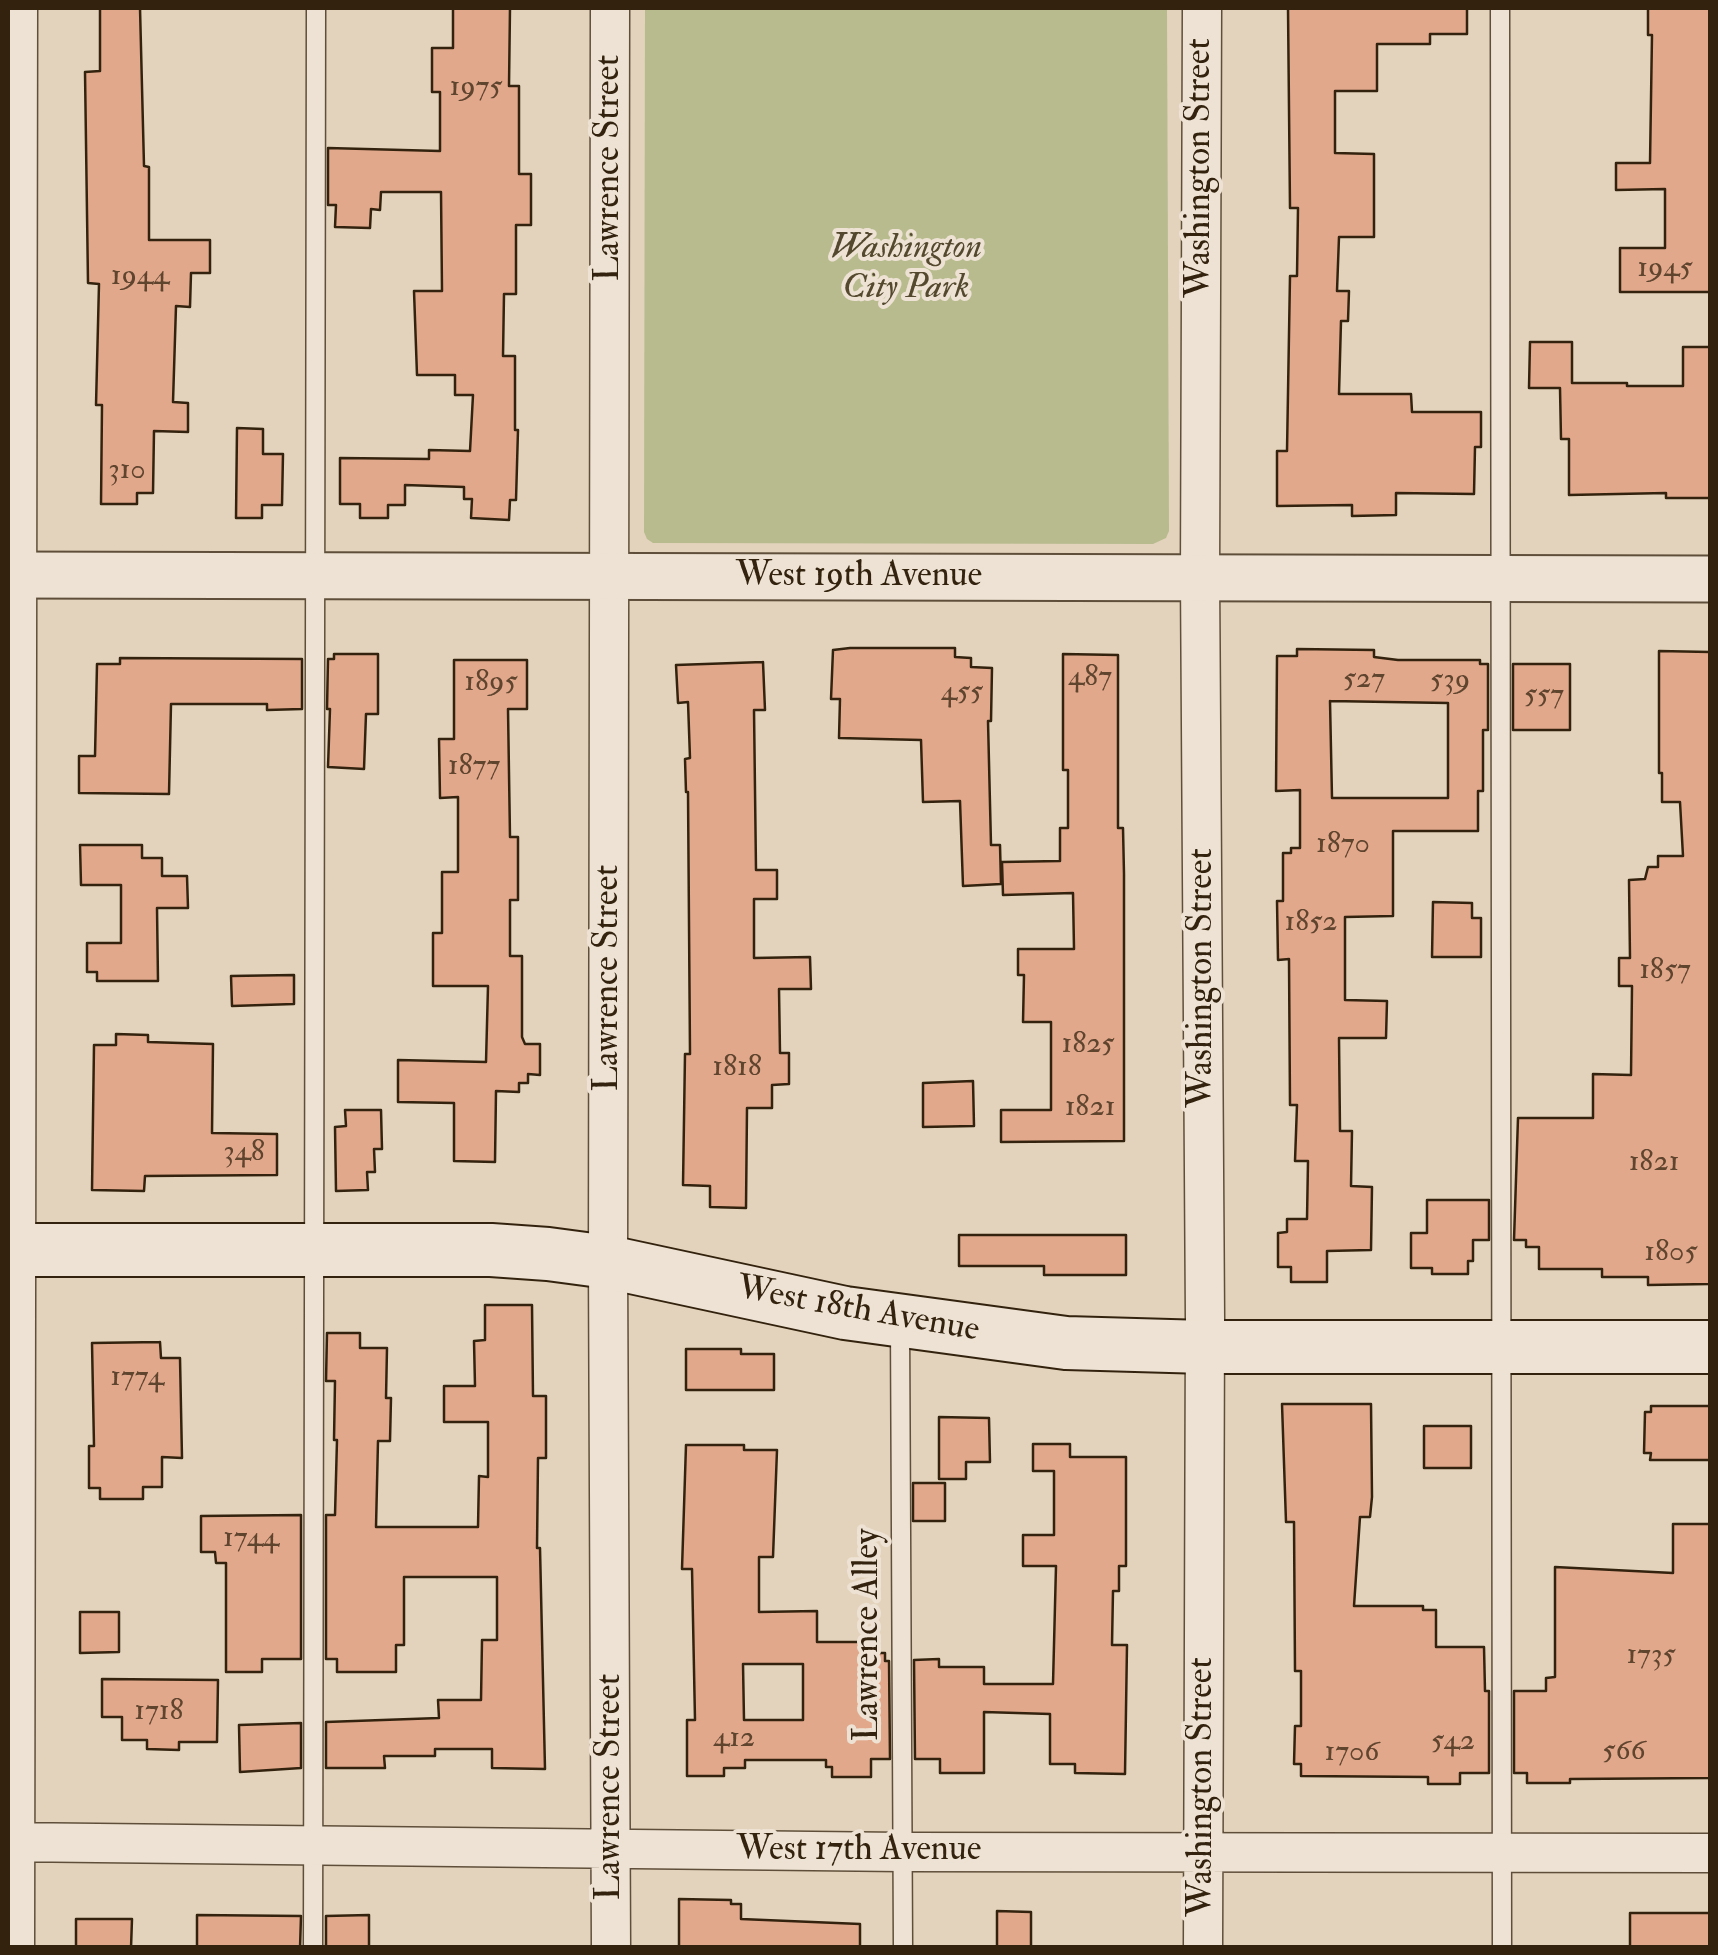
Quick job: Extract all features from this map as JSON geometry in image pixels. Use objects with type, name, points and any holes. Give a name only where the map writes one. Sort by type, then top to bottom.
[{"type":"main road","name":"West 18th Avenue","points":[[12,1250],[491,1250],[608,1262],[900,1322],[1066,1343],[1710,1347]]},
{"type":"street","points":[[14,1948],[12,576],[18,8]]},
{"type":"street","name":"Lawrence Street","points":[[610,8],[611,1948]]},
{"type":"street","name":"Washington Street","points":[[1202,8],[1202,1948]]},
{"type":"street","name":"West 19th Avenue","points":[[12,576],[1710,579]]},
{"type":"street","name":"West 17th Avenue","points":[[11,1842],[1202,1854],[1710,1853]]},
{"type":"lane","points":[[313,1948],[316,8]]},
{"type":"lane","points":[[1500,8],[1502,1948]]},
{"type":"lane","name":"Lawrence Alley","points":[[900,1322],[902,1948]]},
{"type":"green space","name":"Washington City Park","points":[[645,8],[1167,8],[1166,538],[1153,544],[653,543],[647,539]]},
{"type":"building","points":[[100,8],[140,8],[149,240],[210,240],[210,273],[191,273],[190,307],[176,306],[173,402],[188,403],[188,432],[154,431],[153,493],[137,493],[137,504],[101,504],[102,405],[96,405],[99,284],[88,283],[85,72],[100,71]]},
{"type":"building","points":[[453,8],[510,8],[509,86],[519,86],[519,174],[531,174],[531,225],[516,225],[516,294],[504,294],[503,356],[515,356],[516,500],[510,500],[509,520],[471,518],[472,499],[464,499],[464,487],[405,485],[405,505],[388,505],[388,518],[360,518],[360,504],[340,504],[340,458],[429,459],[429,450],[470,451],[473,395],[455,395],[455,375],[417,375],[414,291],[442,291],[441,192],[381,192],[380,210],[371,209],[370,228],[335,227],[336,205],[328,205],[328,148],[440,151],[440,92],[432,92],[432,48],[453,48]]},
{"type":"building","points":[[1288,8],[1467,8],[1467,34],[1430,34],[1430,44],[1377,44],[1377,91],[1335,91],[1335,153],[1374,154],[1374,237],[1339,237],[1337,291],[1349,291],[1348,321],[1341,321],[1339,394],[1411,394],[1412,412],[1481,412],[1481,447],[1475,447],[1474,494],[1396,493],[1396,515],[1352,516],[1352,505],[1277,506],[1277,451],[1287,451],[1290,276],[1297,276],[1298,208],[1290,208]]},
{"type":"building","points":[[1648,8],[1710,8],[1710,292],[1620,292],[1620,248],[1665,248],[1665,189],[1616,190],[1616,163],[1650,163],[1652,35],[1648,35]]},
{"type":"building","points":[[1530,342],[1572,342],[1572,383],[1627,386],[1683,386],[1683,347],[1710,347],[1710,498],[1666,498],[1666,493],[1569,495],[1569,439],[1561,439],[1560,388],[1529,388]]},
{"type":"building","points":[[237,428],[263,429],[263,454],[283,454],[282,505],[262,505],[262,518],[236,518]]},
{"type":"building","points":[[955,648],[955,657],[971,658],[971,667],[992,668],[988,721],[991,845],[1000,845],[1001,884],[963,886],[960,801],[923,802],[921,740],[839,738],[840,699],[831,699],[833,650]]},
{"type":"building","points":[[1297,649],[1374,650],[1374,657],[1398,660],[1480,660],[1480,664],[1488,664],[1488,730],[1483,730],[1483,791],[1478,791],[1478,831],[1393,831],[1393,916],[1345,917],[1345,1000],[1387,1001],[1386,1038],[1339,1038],[1340,1131],[1352,1131],[1351,1186],[1372,1187],[1371,1250],[1327,1251],[1327,1282],[1291,1282],[1291,1267],[1278,1267],[1278,1233],[1287,1232],[1287,1219],[1307,1219],[1308,1161],[1295,1161],[1297,1105],[1290,1105],[1289,959],[1278,960],[1277,901],[1283,901],[1283,853],[1300,848],[1300,790],[1276,791],[1277,656],[1297,656]],"holes":[[[1330,701],[1448,703],[1448,798],[1332,798]]]},
{"type":"building","points":[[1659,651],[1710,652],[1710,1284],[1648,1285],[1648,1277],[1602,1277],[1602,1269],[1539,1269],[1539,1247],[1526,1247],[1526,1240],[1514,1240],[1518,1118],[1593,1118],[1593,1074],[1631,1075],[1632,986],[1619,986],[1619,958],[1630,958],[1629,880],[1645,879],[1648,867],[1658,867],[1658,856],[1683,856],[1680,802],[1662,802]]},
{"type":"building","points":[[334,654],[378,654],[378,714],[366,714],[364,769],[328,767],[328,659],[334,659]]},
{"type":"building","points":[[1063,654],[1118,655],[1118,828],[1123,828],[1124,874],[1124,1141],[1001,1142],[1001,1110],[1051,1110],[1051,1022],[1023,1022],[1024,975],[1018,975],[1018,949],[1074,949],[1073,893],[1003,895],[1002,862],[1060,861],[1060,828],[1068,828],[1068,770],[1063,770]]},
{"type":"building","points":[[120,658],[302,659],[302,709],[267,710],[267,704],[171,704],[169,794],[79,793],[79,756],[95,756],[97,664],[120,664]]},
{"type":"building","points":[[454,660],[527,660],[527,709],[508,709],[510,837],[518,837],[518,900],[510,900],[510,956],[522,956],[522,1037],[525,1044],[540,1044],[540,1075],[528,1074],[528,1083],[519,1083],[519,1092],[496,1091],[495,1162],[454,1161],[454,1103],[398,1102],[398,1060],[486,1062],[488,986],[433,986],[433,933],[442,933],[442,872],[458,872],[458,797],[440,798],[439,739],[454,739]]},
{"type":"building","points":[[763,662],[765,710],[754,710],[756,870],[777,870],[777,899],[754,899],[754,958],[810,957],[811,989],[779,989],[780,1053],[789,1053],[789,1084],[772,1085],[772,1108],[747,1108],[746,1208],[710,1207],[710,1186],[683,1185],[685,1054],[690,1054],[685,759],[690,758],[688,702],[678,703],[676,665]]},
{"type":"building","points":[[1513,664],[1570,664],[1570,730],[1513,730]]},
{"type":"building","points":[[80,845],[142,845],[142,858],[162,858],[162,876],[187,876],[188,908],[157,908],[158,981],[97,981],[97,972],[87,972],[87,943],[121,943],[121,885],[81,885]]},
{"type":"building","points":[[1433,902],[1472,903],[1472,918],[1481,918],[1481,957],[1432,957]]},
{"type":"building","points":[[294,975],[294,1004],[232,1006],[231,976]]},
{"type":"building","points":[[116,1034],[148,1035],[148,1042],[213,1044],[212,1133],[277,1134],[277,1175],[145,1176],[144,1191],[92,1190],[94,1045],[116,1045]]},
{"type":"building","points":[[973,1081],[974,1126],[923,1127],[923,1083]]},
{"type":"building","points":[[345,1110],[381,1110],[382,1149],[374,1149],[375,1172],[367,1172],[368,1190],[336,1191],[335,1127],[346,1126]]},
{"type":"building","points":[[1427,1200],[1489,1200],[1489,1240],[1473,1240],[1473,1261],[1468,1261],[1468,1274],[1432,1274],[1432,1268],[1411,1268],[1411,1233],[1427,1233]]},
{"type":"building","points":[[959,1235],[1126,1235],[1126,1275],[1044,1275],[1044,1266],[959,1266]]},
{"type":"building","points":[[485,1305],[532,1305],[533,1396],[546,1396],[546,1458],[538,1458],[537,1548],[545,1769],[492,1768],[492,1749],[435,1749],[435,1756],[384,1756],[385,1768],[326,1768],[326,1722],[439,1718],[438,1700],[481,1700],[482,1640],[497,1640],[497,1577],[404,1577],[404,1645],[396,1645],[396,1672],[337,1672],[337,1659],[326,1659],[326,1515],[335,1515],[337,1440],[335,1381],[326,1381],[327,1333],[360,1333],[360,1348],[387,1348],[390,1441],[378,1441],[376,1527],[478,1527],[479,1476],[488,1477],[488,1422],[444,1422],[444,1386],[475,1386],[474,1341],[485,1340]]},
{"type":"building","points":[[160,1342],[161,1358],[180,1358],[182,1458],[162,1457],[162,1487],[143,1487],[143,1499],[100,1499],[100,1488],[89,1488],[89,1446],[94,1446],[92,1343]]},
{"type":"building","points":[[686,1349],[741,1349],[741,1354],[774,1354],[774,1390],[686,1390]]},
{"type":"building","points":[[1282,1404],[1371,1404],[1372,1497],[1370,1517],[1360,1517],[1354,1606],[1423,1606],[1423,1610],[1436,1610],[1436,1647],[1484,1647],[1485,1691],[1489,1691],[1489,1773],[1460,1773],[1460,1784],[1428,1784],[1428,1777],[1301,1776],[1301,1764],[1294,1764],[1295,1726],[1301,1726],[1301,1671],[1295,1671],[1294,1522],[1286,1522]]},
{"type":"building","points":[[1651,1406],[1710,1406],[1710,1460],[1650,1460],[1651,1453],[1644,1453],[1645,1412],[1651,1412]]},
{"type":"building","points":[[939,1417],[989,1418],[990,1462],[966,1462],[966,1479],[939,1479]]},
{"type":"building","points":[[1424,1426],[1471,1426],[1471,1468],[1424,1468]]},
{"type":"building","points":[[1033,1444],[1070,1444],[1070,1457],[1126,1457],[1126,1566],[1119,1566],[1119,1591],[1113,1591],[1112,1645],[1127,1645],[1125,1774],[1075,1773],[1075,1764],[1050,1764],[1050,1714],[984,1712],[984,1773],[940,1773],[940,1759],[915,1759],[914,1660],[939,1659],[939,1667],[984,1667],[984,1684],[1053,1684],[1056,1566],[1023,1566],[1023,1535],[1054,1535],[1054,1471],[1033,1471]]},
{"type":"building","points":[[686,1445],[744,1445],[744,1450],[777,1450],[773,1557],[759,1557],[759,1612],[817,1611],[817,1642],[868,1642],[868,1653],[885,1653],[885,1661],[889,1661],[890,1759],[871,1759],[871,1777],[832,1777],[832,1767],[826,1767],[826,1760],[745,1760],[745,1768],[724,1768],[724,1776],[687,1776],[687,1720],[695,1720],[692,1569],[682,1569]],"holes":[[[743,1664],[803,1664],[803,1720],[744,1720]]]},
{"type":"building","points":[[913,1483],[945,1483],[945,1521],[913,1521]]},
{"type":"building","points":[[301,1515],[301,1659],[262,1659],[262,1672],[226,1672],[226,1563],[216,1563],[215,1552],[201,1552],[201,1516]]},
{"type":"building","points":[[1673,1524],[1710,1524],[1710,1778],[1527,1783],[1527,1773],[1514,1773],[1514,1691],[1546,1691],[1546,1678],[1555,1677],[1555,1567],[1673,1573]]},
{"type":"building","points":[[80,1612],[119,1612],[119,1652],[80,1653]]},
{"type":"building","points":[[102,1679],[218,1680],[217,1742],[179,1742],[179,1750],[147,1749],[147,1740],[122,1740],[122,1717],[102,1717]]},
{"type":"building","points":[[301,1723],[301,1768],[240,1772],[239,1725]]},
{"type":"building","points":[[679,1899],[731,1900],[731,1904],[741,1904],[741,1919],[860,1924],[860,1948],[679,1948]]},
{"type":"building","points":[[997,1911],[1031,1912],[1031,1948],[997,1948]]},
{"type":"building","points":[[1630,1913],[1710,1913],[1710,1948],[1630,1948]]},
{"type":"building","points":[[197,1915],[301,1916],[300,1948],[197,1948]]},
{"type":"building","points":[[369,1915],[369,1948],[326,1948],[326,1916]]},
{"type":"building","points":[[76,1919],[132,1919],[131,1948],[76,1948]]}]
